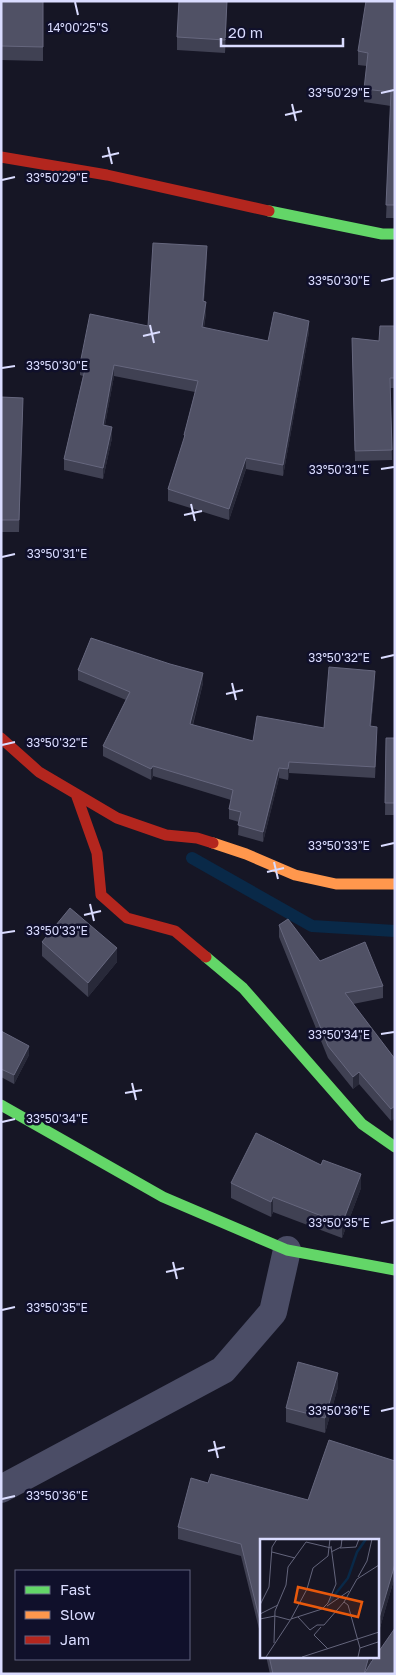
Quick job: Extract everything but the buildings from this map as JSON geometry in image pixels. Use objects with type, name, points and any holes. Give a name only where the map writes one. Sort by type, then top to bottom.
[{"type":"street","points":[[1,158],[107,175],[276,213],[382,234],[395,234]]},
{"type":"street","points":[[1,738],[39,772],[117,818],[166,835],[198,838],[246,854],[295,875],[336,884],[395,884]]},
{"type":"street","points":[[76,794],[97,853],[101,895],[126,918],[175,931],[243,988],[362,1124],[395,1147]]},
{"type":"street","points":[[1,1105],[163,1197],[287,1250],[395,1270]]},
{"type":"street","points":[[1,1489],[223,1370],[273,1312],[287,1250]]},
{"type":"waterway","points":[[192,858],[312,926],[395,931]]},
{"type":"traffic: fast","points":[[269,211],[382,234],[395,234]]},
{"type":"traffic: fast","points":[[206,957],[243,988],[362,1124],[395,1147]]},
{"type":"traffic: fast","points":[[1,1105],[163,1197],[287,1250],[395,1270]]},
{"type":"traffic: slow","points":[[213,843],[246,854],[295,875],[336,884],[395,884]]},
{"type":"traffic: jam","points":[[1,157],[107,175],[269,211]]},
{"type":"traffic: jam","points":[[1,738],[39,772],[117,818],[166,835],[197,838],[213,843]]},
{"type":"traffic: jam","points":[[76,794],[97,853],[101,895],[127,918],[175,931],[206,957]]}]
